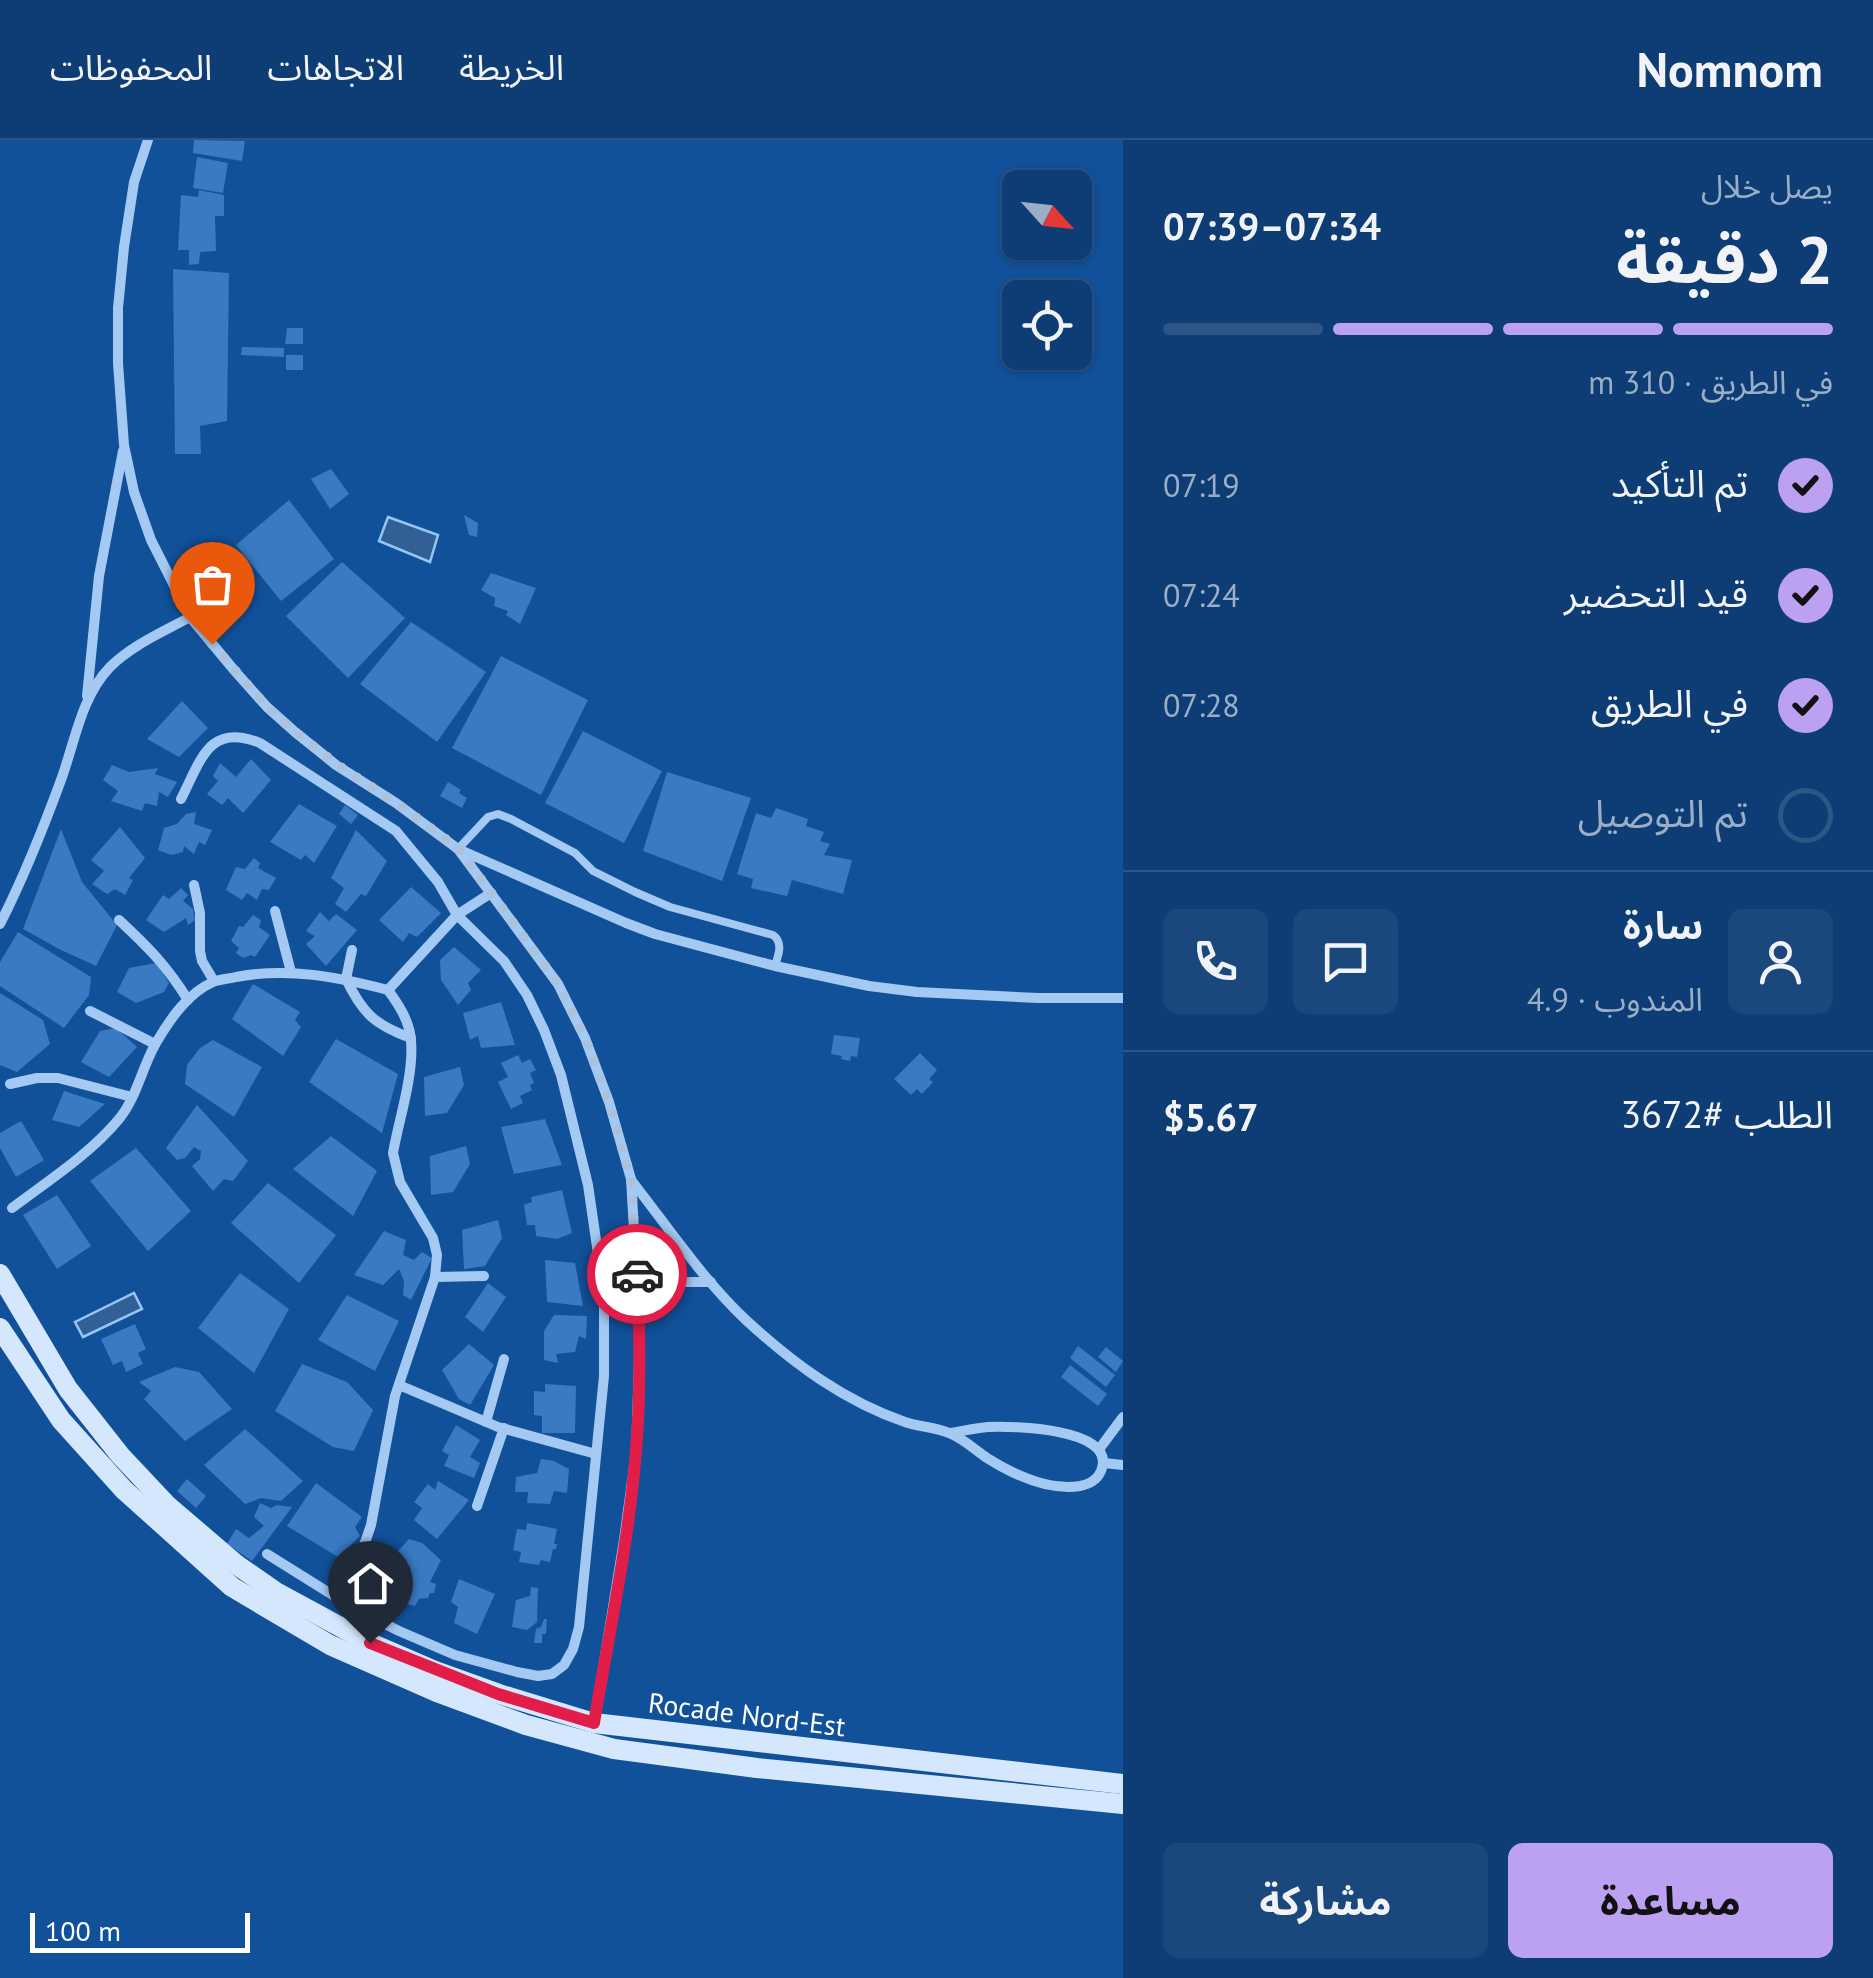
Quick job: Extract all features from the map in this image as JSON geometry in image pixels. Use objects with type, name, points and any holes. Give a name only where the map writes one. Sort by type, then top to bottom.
[{"type":"street","points":[[148,140],[134,182],[118,308],[124,445],[134,492],[151,540],[190,617],[267,707],[295,732],[458,848],[626,923],[696,946],[869,986],[917,992],[1123,998]]},
{"type":"street","points":[[87,701],[100,576],[124,445]]},
{"type":"street","points":[[0,924],[50,810],[87,701],[112,664],[190,617]]},
{"type":"street","points":[[182,799],[211,746],[226,736],[242,736],[396,831],[438,882],[458,915],[504,961],[527,994],[544,1030],[561,1075],[588,1185],[604,1296],[604,1376],[580,1626],[574,1649],[564,1665],[552,1674],[538,1676],[455,1655],[399,1631],[267,1554]]},
{"type":"street","points":[[458,848],[558,984],[585,1038],[609,1102],[631,1179],[640,1331],[636,1452],[594,1723]]},
{"type":"street","points":[[194,885],[200,913],[202,961],[214,981]]},
{"type":"street","points":[[388,990],[458,915],[491,893]]},
{"type":"street","points":[[275,911],[292,972]]},
{"type":"street","points":[[119,920],[171,972],[188,1000]]},
{"type":"street","points":[[352,950],[346,979],[364,1012],[374,1022],[411,1038]]},
{"type":"street","points":[[12,1208],[118,1119],[155,1044],[178,1010],[214,981],[292,972],[346,979],[388,990],[406,1018],[411,1038],[411,1062],[393,1153],[400,1182],[433,1238],[437,1255],[435,1277],[399,1385],[371,1525],[340,1598]]},
{"type":"street","points":[[90,1011],[155,1044]]},
{"type":"street","points":[[10,1084],[58,1078],[132,1097]]},
{"type":"street","points":[[631,1179],[711,1282],[745,1319],[824,1384],[908,1424],[950,1433],[988,1427],[1072,1435],[1100,1448],[1104,1463],[1099,1476],[1087,1484],[1049,1485],[990,1460],[950,1433]]},
{"type":"street","name":"Rocade Nord-Est","points":[[0,1274],[68,1389],[120,1455],[168,1506],[236,1565],[276,1592],[370,1643],[498,1694],[594,1723],[1123,1784]]},
{"type":"street","points":[[435,1277],[484,1276]]},
{"type":"street","points":[[637,1282],[711,1282]]},
{"type":"street","name":"Rocade Nord-Est","points":[[0,1328],[61,1420],[124,1490],[232,1587],[330,1646],[437,1692],[526,1725],[614,1749],[775,1770],[1123,1804]]},
{"type":"street","points":[[486,1422],[504,1359]]},
{"type":"street","points":[[399,1385],[486,1422],[596,1454]]},
{"type":"street","points":[[1100,1448],[1123,1417]]},
{"type":"street","points":[[478,1506],[504,1428]]},
{"type":"street","points":[[1104,1463],[1123,1465]]},
{"type":"lane","points":[[458,848],[488,817],[498,814],[576,853],[592,871],[635,892],[670,907],[773,936],[780,945],[775,966]]},
{"type":"water","points":[[388,517],[438,535],[430,562],[379,541]]},
{"type":"water","points":[[134,1293],[142,1309],[83,1337],[75,1322]]},
{"type":"building","points":[[194,140],[245,141],[242,161],[193,153]]},
{"type":"building","points":[[197,157],[228,163],[223,193],[193,188]]},
{"type":"building","points":[[199,190],[224,195],[224,216],[215,216],[216,251],[200,252],[199,264],[189,265],[189,250],[178,250],[181,195],[198,197]]},
{"type":"building","points":[[173,269],[229,273],[227,421],[200,426],[201,454],[175,454]]},
{"type":"building","points":[[287,328],[303,328],[303,344],[285,344]]},
{"type":"building","points":[[242,347],[284,348],[284,357],[241,355]]},
{"type":"building","points":[[286,355],[303,355],[303,370],[286,370]]},
{"type":"building","points":[[331,469],[349,494],[330,509],[311,479]]},
{"type":"building","points":[[289,500],[334,559],[281,601],[236,545]]},
{"type":"building","points":[[464,515],[478,523],[477,537],[469,535]]},
{"type":"building","points":[[342,562],[405,618],[348,678],[286,616]]},
{"type":"building","points":[[491,573],[536,588],[520,624],[506,615],[508,611],[494,606],[495,598],[481,590]]},
{"type":"building","points":[[411,622],[486,672],[437,742],[360,684]]},
{"type":"building","points":[[501,656],[588,700],[541,795],[452,748]]},
{"type":"building","points":[[182,701],[208,728],[179,757],[147,739]]},
{"type":"building","points":[[583,731],[662,771],[624,843],[545,803]]},
{"type":"building","points":[[251,759],[271,780],[243,813],[228,798],[222,805],[207,794],[218,781],[213,776],[220,763],[236,777]]},
{"type":"building","points":[[112,765],[129,772],[158,768],[155,774],[177,782],[168,797],[159,792],[157,806],[145,803],[142,811],[111,801],[118,791],[103,780]]},
{"type":"building","points":[[667,772],[751,798],[722,881],[643,851]]},
{"type":"building","points":[[448,782],[467,798],[462,808],[440,796]]},
{"type":"building","points":[[299,804],[337,826],[314,863],[305,855],[301,860],[270,842]]},
{"type":"building","points":[[345,805],[358,815],[351,824],[339,814]]},
{"type":"building","points":[[776,808],[808,819],[806,826],[824,832],[820,841],[830,844],[824,855],[852,860],[843,894],[792,880],[787,896],[751,888],[753,879],[737,874],[756,813],[771,818]]},
{"type":"building","points":[[196,812],[194,824],[212,830],[205,845],[199,842],[194,854],[184,846],[183,852],[171,855],[158,850],[164,828]]},
{"type":"building","points":[[120,827],[145,858],[129,878],[133,880],[125,895],[115,889],[107,894],[92,884],[104,871],[91,860]]},
{"type":"building","points":[[61,829],[82,882],[117,925],[96,966],[23,929]]},
{"type":"building","points":[[356,830],[387,861],[366,896],[361,894],[346,912],[335,904],[344,888],[331,878]]},
{"type":"building","points":[[254,858],[260,863],[258,868],[276,878],[269,890],[262,889],[257,900],[247,893],[242,900],[226,890],[236,867],[245,869]]},
{"type":"building","points":[[411,887],[441,913],[417,937],[409,933],[403,942],[379,920]]},
{"type":"building","points":[[181,888],[188,895],[183,901],[193,909],[195,920],[188,925],[186,918],[164,932],[146,920],[163,895],[169,899]]},
{"type":"building","points":[[320,912],[329,921],[336,914],[357,930],[326,966],[306,944],[315,936],[306,931]]},
{"type":"building","points":[[253,915],[261,920],[259,927],[270,935],[255,957],[243,958],[231,941],[239,926],[243,927]]},
{"type":"building","points":[[18,932],[91,977],[89,995],[64,1028],[0,986],[0,962]]},
{"type":"building","points":[[454,947],[481,970],[468,983],[471,990],[458,1005],[441,980],[440,960]]},
{"type":"building","points":[[156,963],[169,983],[164,992],[136,1003],[117,992],[129,968]]},
{"type":"building","points":[[253,984],[300,1012],[295,1020],[301,1027],[283,1056],[232,1019]]},
{"type":"building","points":[[0,993],[43,1020],[50,1044],[17,1072],[0,1065]]},
{"type":"building","points":[[501,1002],[515,1045],[481,1048],[478,1036],[470,1040],[463,1013]]},
{"type":"building","points":[[116,1028],[137,1047],[109,1077],[81,1062],[100,1031]]},
{"type":"building","points":[[834,1035],[860,1038],[857,1057],[851,1056],[850,1061],[831,1054]]},
{"type":"building","points":[[336,1039],[398,1074],[382,1133],[309,1082]]},
{"type":"building","points":[[213,1040],[262,1067],[234,1117],[185,1084],[187,1065],[200,1048]]},
{"type":"building","points":[[920,1053],[937,1070],[922,1094],[917,1089],[911,1095],[894,1079]]},
{"type":"building","points":[[518,1055],[522,1063],[530,1059],[536,1070],[530,1073],[532,1090],[520,1096],[523,1103],[511,1109],[498,1082],[508,1077],[501,1063]]},
{"type":"building","points":[[460,1067],[464,1085],[447,1113],[425,1116],[424,1077]]},
{"type":"building","points":[[64,1091],[105,1104],[79,1127],[52,1120]]},
{"type":"building","points":[[197,1105],[248,1161],[233,1181],[224,1179],[213,1191],[192,1166],[200,1159],[201,1151],[194,1147],[185,1158],[177,1160],[166,1148]]},
{"type":"building","points":[[545,1119],[562,1165],[514,1174],[501,1127]]},
{"type":"building","points":[[21,1121],[44,1160],[16,1177],[0,1148],[0,1133]]},
{"type":"building","points":[[331,1136],[377,1171],[353,1216],[293,1169]]},
{"type":"building","points":[[466,1146],[470,1164],[453,1192],[431,1195],[430,1156]]},
{"type":"building","points":[[136,1148],[191,1211],[148,1251],[90,1181]]},
{"type":"building","points":[[268,1183],[336,1235],[299,1283],[231,1223]]},
{"type":"building","points":[[562,1190],[572,1233],[557,1239],[536,1236],[535,1225],[527,1225],[524,1205],[532,1202],[531,1197]]},
{"type":"building","points":[[57,1195],[91,1246],[57,1269],[23,1215]]},
{"type":"building","points":[[498,1220],[502,1238],[485,1266],[464,1269],[462,1230]]},
{"type":"building","points":[[384,1231],[406,1240],[403,1255],[414,1260],[422,1252],[432,1258],[411,1300],[403,1295],[404,1281],[399,1269],[383,1285],[354,1275]]},
{"type":"building","points":[[545,1260],[575,1263],[583,1306],[547,1302]]},
{"type":"building","points":[[240,1273],[289,1309],[254,1373],[198,1328]]},
{"type":"building","points":[[488,1283],[506,1297],[483,1332],[465,1317]]},
{"type":"building","points":[[347,1295],[399,1321],[375,1371],[318,1340]]},
{"type":"building","points":[[554,1315],[587,1316],[586,1339],[579,1336],[575,1352],[556,1354],[558,1363],[544,1360],[544,1331]]},
{"type":"building","points":[[135,1324],[146,1349],[138,1353],[143,1364],[126,1372],[122,1361],[113,1365],[101,1339]]},
{"type":"building","points":[[469,1344],[494,1365],[470,1405],[459,1399],[442,1370]]},
{"type":"building","points":[[1078,1346],[1115,1375],[1106,1387],[1070,1358]]},
{"type":"building","points":[[1106,1347],[1123,1361],[1116,1372],[1098,1357]]},
{"type":"building","points":[[302,1364],[347,1382],[373,1410],[354,1451],[333,1447],[275,1411]]},
{"type":"building","points":[[1070,1365],[1107,1394],[1098,1406],[1061,1377]]},
{"type":"building","points":[[175,1367],[199,1372],[232,1409],[185,1441],[144,1399],[151,1391],[139,1382]]},
{"type":"building","points":[[545,1384],[576,1386],[575,1433],[542,1433],[542,1416],[534,1415],[534,1391],[545,1392]]},
{"type":"building","points":[[456,1425],[480,1440],[470,1457],[480,1463],[474,1478],[444,1466],[449,1455],[442,1451]]},
{"type":"building","points":[[245,1429],[303,1481],[281,1501],[261,1498],[245,1504],[204,1465]]},
{"type":"building","points":[[541,1459],[569,1469],[567,1493],[554,1491],[550,1504],[527,1503],[528,1492],[515,1492],[516,1477],[537,1473]]},
{"type":"building","points":[[187,1479],[206,1496],[196,1508],[177,1491]]},
{"type":"building","points":[[438,1481],[469,1500],[437,1539],[414,1520],[422,1508],[414,1502],[428,1484],[435,1490]]},
{"type":"building","points":[[316,1483],[362,1517],[355,1527],[360,1536],[338,1557],[287,1526]]},
{"type":"building","points":[[260,1503],[271,1508],[292,1507],[252,1561],[227,1544],[236,1529],[249,1538],[264,1526],[254,1517]]},
{"type":"building","points":[[527,1523],[557,1529],[556,1549],[550,1562],[519,1562],[521,1552],[513,1550],[517,1529],[526,1530]]},
{"type":"building","points":[[409,1539],[422,1543],[441,1560],[430,1582],[436,1584],[434,1593],[419,1599],[415,1606],[394,1600],[394,1572],[389,1571]]},
{"type":"building","points":[[459,1579],[495,1594],[477,1634],[454,1623],[458,1607],[451,1602]]},
{"type":"building","points":[[531,1587],[538,1588],[537,1622],[527,1630],[512,1627],[516,1600],[530,1596]]},
{"type":"building","points":[[544,1619],[546,1634],[542,1634],[542,1643],[534,1643],[536,1629]]},
{"type":"way so far","points":[[212,644],[267,707],[295,732],[458,848],[558,984],[585,1038],[609,1102],[631,1179],[637,1274]]},
{"type":"route","points":[[370,1643],[498,1694],[594,1723],[636,1452],[640,1331],[637,1274]]}]
